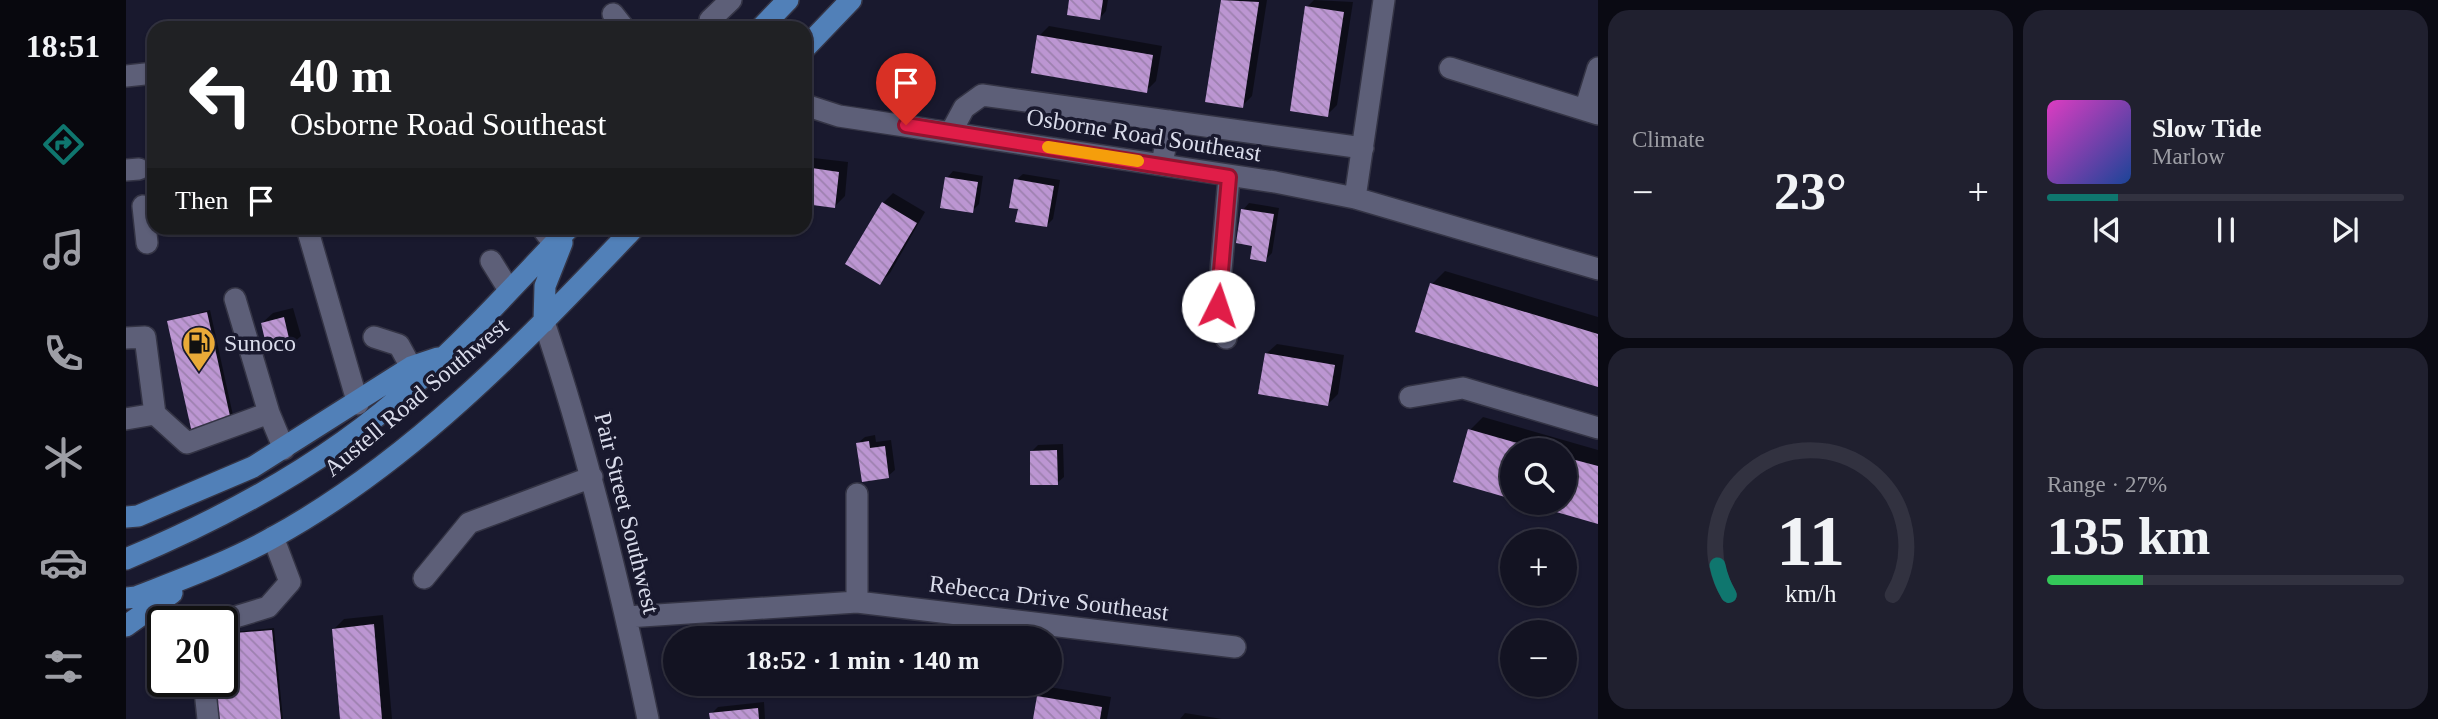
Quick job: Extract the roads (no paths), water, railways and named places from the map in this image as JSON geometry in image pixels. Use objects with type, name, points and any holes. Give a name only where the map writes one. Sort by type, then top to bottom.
[{"type":"main road","points":[[768,21],[788,0]]},
{"type":"main road","points":[[812,41],[851,0]]},
{"type":"main road","name":"Austell Road Southwest","points":[[126,559],[183,536],[290,476],[366,425],[417,383],[509,290],[555,235]]},
{"type":"main road","points":[[544,322],[545,286],[557,235]]},
{"type":"main road","name":"Austell Road Southwest","points":[[126,598],[136,597],[209,569],[273,537],[381,467],[491,374],[627,235]]},
{"type":"main road","points":[[126,517],[138,516],[253,467],[358,404],[411,368],[443,356]]},
{"type":"main road","points":[[126,626],[209,569]]},
{"type":"street","points":[[710,20],[731,0]]},
{"type":"street","points":[[1355,198],[1384,0]]},
{"type":"street","points":[[1450,68],[1592,112],[1598,68]]},
{"type":"street","points":[[126,76],[147,74]]},
{"type":"street","points":[[951,132],[964,108],[982,95],[1363,148]]},
{"type":"street","name":"Osborne Road Southeast","points":[[812,106],[839,116],[1162,164],[1355,198],[1598,269]]},
{"type":"street","points":[[1162,164],[1170,121]]},
{"type":"street","points":[[1226,338],[1218,306],[1229,177]]},
{"type":"street","points":[[143,206],[147,243]]},
{"type":"street","points":[[309,235],[358,404]]},
{"type":"street","points":[[492,261],[509,290]]},
{"type":"street","points":[[235,299],[269,412],[284,449]]},
{"type":"street","name":"Pair Street Southwest","points":[[544,322],[592,477],[627,617],[648,719]]},
{"type":"street","points":[[142,332],[155,414],[187,443],[269,412]]},
{"type":"street","points":[[374,337],[399,345],[411,368]]},
{"type":"street","points":[[1409,397],[1463,388],[1598,428]]},
{"type":"street","points":[[126,419],[155,414]]},
{"type":"street","points":[[424,578],[469,523],[592,477]]},
{"type":"street","points":[[857,494],[857,602]]},
{"type":"street","points":[[238,616],[268,607],[290,582],[273,537]]},
{"type":"street","name":"Rebecca Drive Southeast","points":[[627,617],[857,602],[1235,647]]},
{"type":"street","points":[[206,697],[208,719]]},
{"type":"place","name":"Sunoco","points":[[199,373]]}]
